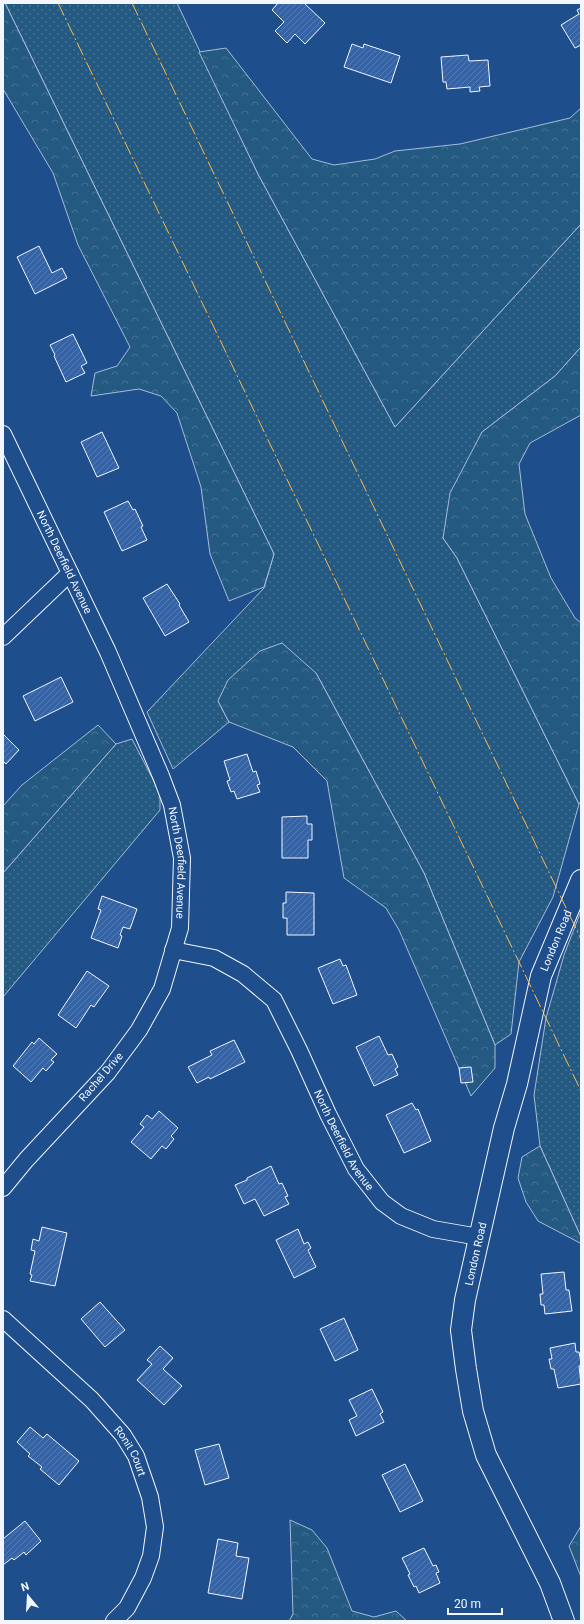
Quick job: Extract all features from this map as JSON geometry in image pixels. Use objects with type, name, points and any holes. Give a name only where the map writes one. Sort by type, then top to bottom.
[{"type":"street","name":"North Deerfield Avenue","points":[[3,434],[111,660],[172,805],[182,858],[180,928],[173,950],[214,958],[242,974],[274,1000],[356,1169],[382,1202],[401,1216],[433,1229],[479,1237]]},
{"type":"street","points":[[3,637],[70,573]]},
{"type":"street","name":"London Road","points":[[564,1621],[550,1583],[486,1455],[474,1411],[466,1369],[461,1330],[465,1300],[479,1237],[504,1128],[518,1084],[541,976],[581,880]]},
{"type":"street","name":"Rachel Drive","points":[[3,1188],[26,1160],[108,1072],[139,1030],[162,989],[173,950]]},
{"type":"street","name":"Ronit Court","points":[[3,1319],[92,1400],[123,1435],[136,1456],[150,1497],[155,1527],[151,1556],[143,1578],[127,1608],[114,1621]]},
{"type":"green space","points":[[3,3],[5,3],[274,554],[264,587],[229,601],[210,554],[201,487],[177,413],[161,396],[139,389],[91,396],[95,373],[117,366],[130,347],[78,245],[53,173],[3,89]]},
{"type":"green space","points":[[5,3],[177,3],[258,174],[395,427],[581,224],[581,347],[555,376],[482,432],[443,538],[457,558],[579,804],[553,897],[519,962],[511,1034],[495,1045],[424,873],[316,673],[218,701],[229,722],[173,769],[147,712],[264,588],[274,554]]},
{"type":"green space","points":[[226,48],[312,159],[334,165],[375,159],[395,151],[460,144],[570,118],[581,108],[581,224],[395,427],[258,174],[199,52]]},
{"type":"green space","points":[[581,347],[581,415],[530,443],[519,464],[525,514],[551,578],[575,618],[581,623],[581,801],[579,804],[457,558],[443,538],[450,493],[482,432],[555,376]]},
{"type":"green space","points":[[282,643],[316,673],[424,873],[495,1045],[495,1068],[471,1096],[399,930],[386,908],[344,878],[327,781],[293,747],[229,722],[218,701],[228,680],[260,651]]},
{"type":"green space","points":[[98,725],[116,744],[3,873],[3,806],[22,785]]},
{"type":"green space","points":[[132,739],[160,793],[160,810],[3,997],[3,873],[116,744]]},
{"type":"green space","points":[[581,911],[581,1237],[540,1146],[534,1095],[546,1018],[564,955]]},
{"type":"green space","points":[[540,1146],[581,1237],[581,1245],[580,1243],[538,1221],[526,1202],[518,1178],[522,1157]]},
{"type":"green space","points":[[290,1520],[312,1530],[327,1548],[352,1611],[374,1617],[396,1611],[407,1621],[289,1621],[293,1614]]},
{"type":"green space","points":[[581,1526],[581,1577],[569,1546]]},
{"type":"building","points":[[278,3],[304,3],[325,23],[305,44],[295,34],[287,43],[275,31],[284,22],[272,10]]},
{"type":"building","points":[[581,8],[581,45],[575,48],[561,25],[579,14],[577,10]]},
{"type":"building","points":[[352,44],[363,48],[364,44],[400,56],[391,83],[344,67]]},
{"type":"building","points":[[468,55],[469,61],[488,60],[490,86],[479,87],[480,91],[470,92],[470,87],[447,89],[446,82],[443,82],[441,57]]},
{"type":"building","points":[[39,246],[52,273],[62,268],[67,278],[35,294],[17,257]]},
{"type":"building","points":[[73,334],[87,363],[81,366],[85,373],[66,382],[50,345]]},
{"type":"building","points":[[102,432],[119,468],[97,477],[81,442]]},
{"type":"building","points":[[128,501],[133,510],[135,509],[143,526],[141,527],[147,540],[122,551],[104,512]]},
{"type":"building","points":[[167,584],[180,604],[179,605],[189,622],[165,636],[143,598]]},
{"type":"building","points":[[61,677],[73,702],[35,721],[23,696]]},
{"type":"building","points":[[3,734],[19,750],[6,764],[3,761]]},
{"type":"building","points":[[247,754],[253,772],[256,771],[260,784],[257,785],[260,792],[237,799],[234,791],[231,792],[227,781],[230,780],[224,761]]},
{"type":"building","points":[[307,816],[307,824],[312,824],[312,840],[308,840],[308,858],[282,858],[282,817]]},
{"type":"building","points":[[286,892],[314,893],[314,935],[287,935],[287,918],[283,918],[283,903],[286,903]]},
{"type":"building","points":[[102,896],[137,909],[130,929],[123,927],[118,948],[91,938],[101,910],[98,909]]},
{"type":"building","points":[[340,959],[343,966],[346,965],[357,995],[333,1004],[318,968]]},
{"type":"building","points":[[87,971],[109,986],[94,1007],[91,1005],[76,1028],[58,1015]]},
{"type":"building","points":[[379,1036],[388,1055],[392,1054],[398,1067],[395,1069],[398,1075],[374,1086],[356,1047]]},
{"type":"building","points":[[39,1038],[57,1054],[51,1060],[54,1062],[46,1071],[43,1068],[31,1082],[13,1066],[32,1042],[34,1044]]},
{"type":"building","points":[[234,1040],[245,1062],[210,1079],[209,1077],[197,1083],[188,1067],[212,1055],[210,1051]]},
{"type":"building","points":[[471,1067],[473,1082],[461,1083],[459,1068]]},
{"type":"building","points":[[412,1103],[416,1110],[418,1109],[431,1141],[404,1153],[386,1115]]},
{"type":"building","points":[[159,1111],[178,1128],[171,1136],[174,1139],[166,1149],[162,1146],[151,1159],[131,1142],[144,1127],[140,1124],[147,1115],[152,1119]]},
{"type":"building","points":[[271,1166],[279,1184],[282,1183],[288,1196],[285,1197],[289,1204],[264,1216],[255,1199],[244,1204],[235,1185]]},
{"type":"building","points":[[42,1227],[67,1233],[55,1286],[30,1281],[35,1251],[31,1250],[33,1239],[39,1241]]},
{"type":"building","points":[[298,1229],[304,1244],[308,1242],[311,1248],[308,1250],[316,1267],[294,1278],[276,1240]]},
{"type":"building","points":[[564,1272],[566,1290],[569,1290],[572,1311],[545,1314],[544,1305],[541,1305],[540,1294],[543,1294],[541,1274]]},
{"type":"building","points":[[100,1302],[125,1330],[105,1347],[81,1319]]},
{"type":"building","points":[[344,1318],[358,1350],[335,1361],[320,1329]]},
{"type":"building","points":[[575,1343],[576,1352],[579,1352],[581,1362],[581,1366],[579,1366],[581,1384],[558,1388],[554,1369],[551,1369],[549,1359],[552,1359],[550,1348]]},
{"type":"building","points":[[160,1346],[173,1358],[163,1369],[182,1386],[164,1405],[137,1380],[152,1364],[147,1360]]},
{"type":"building","points":[[372,1389],[383,1412],[380,1414],[384,1422],[356,1436],[349,1420],[357,1416],[349,1400]]},
{"type":"building","points":[[30,1427],[43,1438],[47,1434],[79,1461],[59,1485],[40,1469],[42,1467],[28,1456],[30,1454],[17,1442]]},
{"type":"building","points":[[219,1444],[229,1478],[205,1485],[195,1450]]},
{"type":"building","points":[[405,1464],[423,1501],[400,1512],[382,1475]]},
{"type":"building","points":[[25,1521],[41,1541],[26,1555],[24,1552],[14,1560],[12,1558],[3,1565],[3,1539]]},
{"type":"building","points":[[218,1539],[238,1543],[236,1556],[249,1558],[242,1599],[208,1593]]},
{"type":"building","points":[[424,1548],[433,1566],[436,1565],[439,1572],[436,1573],[440,1583],[419,1593],[408,1575],[410,1574],[402,1558]]},
{"type":"power","points":[[58,3],[581,1091]]},
{"type":"power","points":[[132,3],[581,939]]}]
